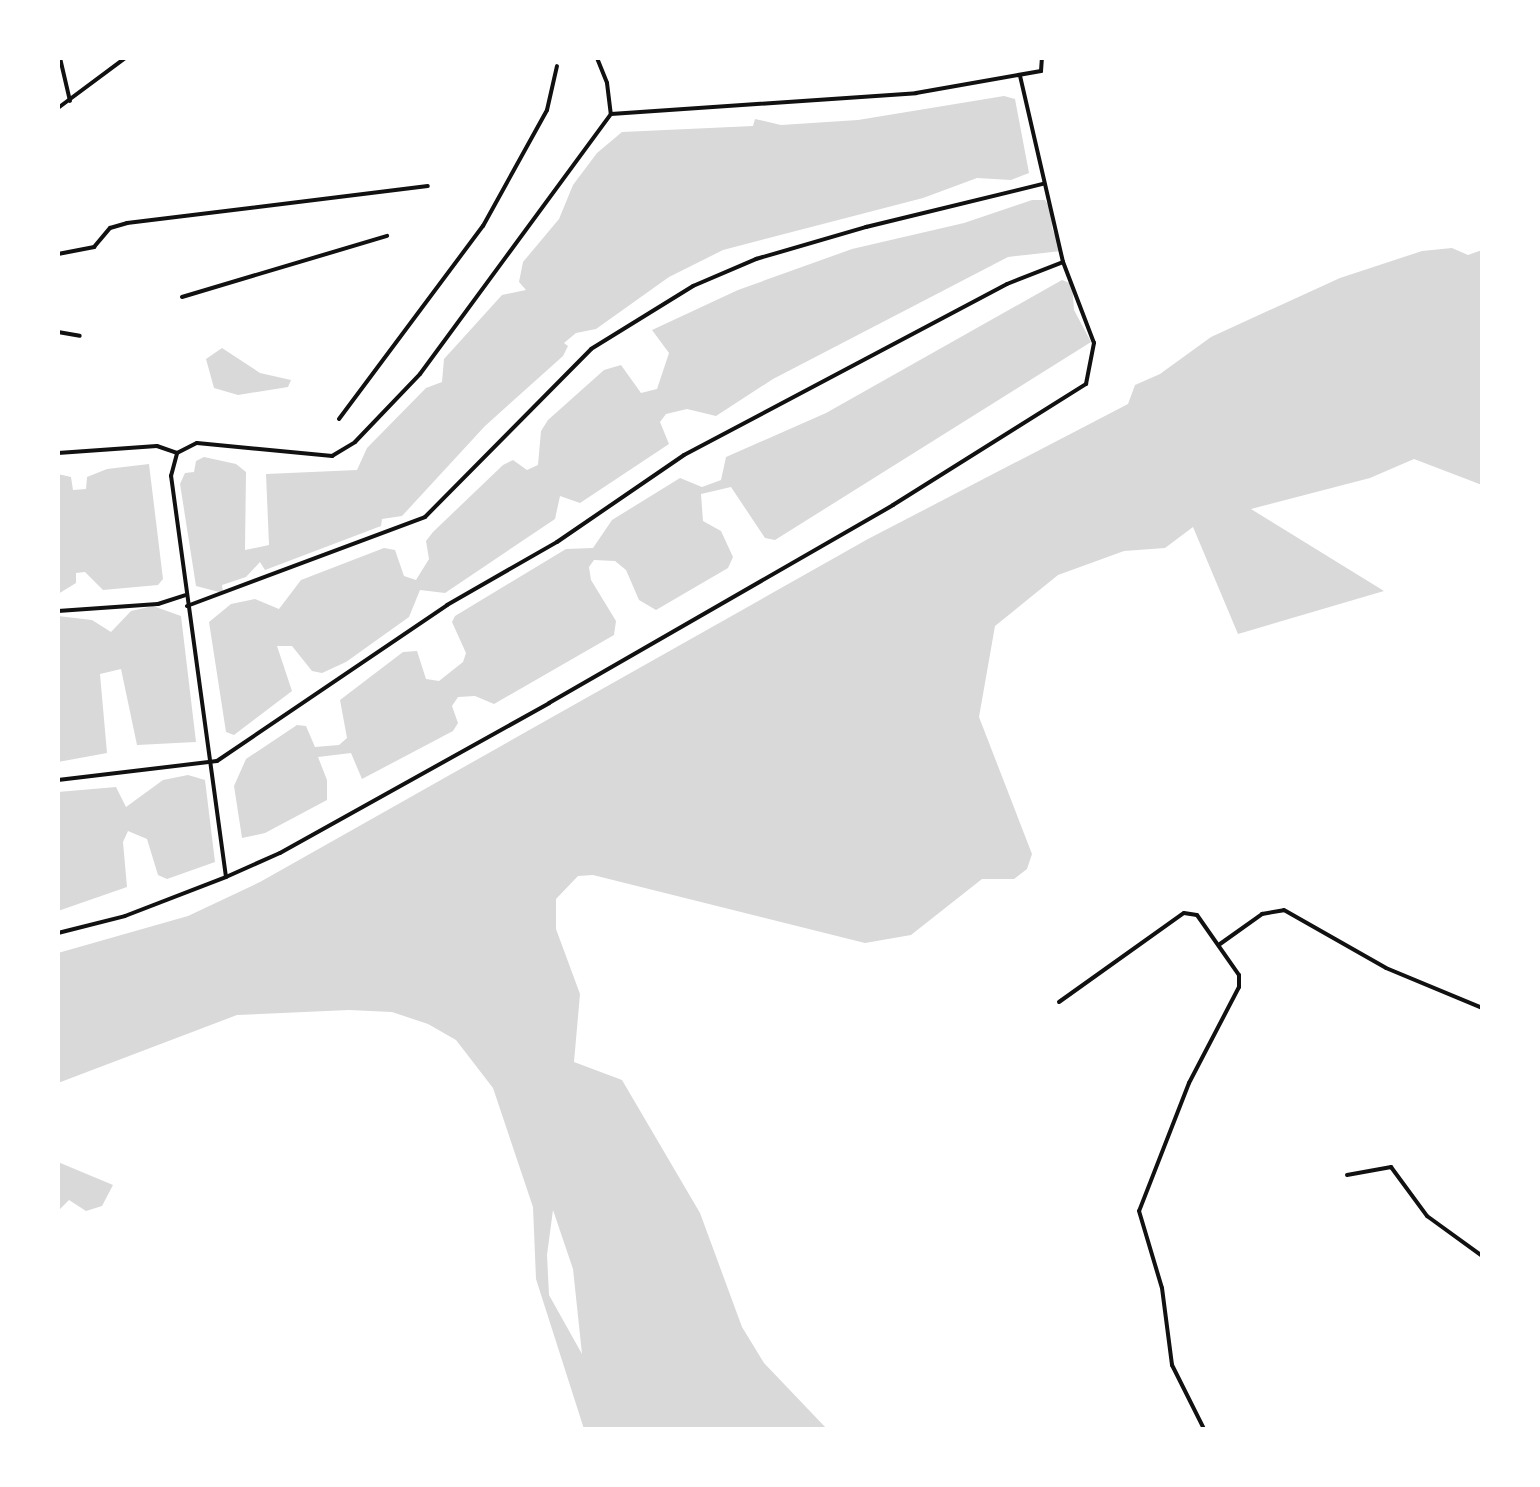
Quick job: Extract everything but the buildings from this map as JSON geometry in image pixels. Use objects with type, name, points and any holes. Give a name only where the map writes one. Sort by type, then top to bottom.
[{"type":"street","points":[[60,58],[70,101]]},
{"type":"street","points":[[58,108],[125,58]]},
{"type":"street","points":[[58,453],[157,446],[177,453],[197,443],[318,457],[343,451],[420,374],[611,114],[607,83],[597,58]]},
{"type":"street","points":[[611,114],[803,105],[1020,76],[1041,71],[1042,58]]},
{"type":"street","points":[[339,419],[483,226],[547,110],[557,66]]},
{"type":"street","points":[[58,933],[125,916],[280,853],[893,505],[1086,384],[1094,343],[1063,262],[1043,184],[1032,112],[1020,76]]},
{"type":"street","points":[[187,606],[425,517],[591,349],[693,286],[756,259],[866,227],[1043,184]]},
{"type":"street","points":[[58,254],[94,247],[110,228],[127,223],[428,186]]},
{"type":"street","points":[[182,297],[387,236]]},
{"type":"street","points":[[58,780],[209,764],[684,455],[1007,284],[1063,262]]},
{"type":"street","points":[[58,332],[80,336]]},
{"type":"street","points":[[177,453],[171,476],[226,877]]},
{"type":"street","points":[[58,611],[158,604],[185,595]]},
{"type":"street","points":[[1220,944],[1262,914],[1284,910],[1386,968],[1482,1008]]},
{"type":"street","points":[[1059,1002],[1184,913],[1197,915],[1239,975],[1239,987],[1189,1083],[1139,1211],[1162,1288],[1172,1365],[1204,1429]]},
{"type":"street","points":[[1347,1175],[1391,1167],[1427,1216],[1482,1256]]},
{"type":"shaded area","points":[[1004,96],[1015,99],[1029,173],[1011,180],[977,178],[923,198],[723,250],[669,277],[596,329],[576,333],[564,343],[568,346],[563,356],[485,426],[402,516],[382,519],[381,526],[265,570],[260,562],[246,577],[222,585],[223,593],[196,586],[180,484],[185,473],[194,472],[196,461],[204,457],[236,464],[246,472],[245,550],[269,545],[266,474],[357,470],[367,448],[426,388],[442,382],[444,359],[502,295],[526,290],[519,282],[523,262],[559,219],[573,185],[597,153],[622,132],[753,126],[755,119],[781,125],[858,120]]},
{"type":"shaded area","points":[[1032,200],[1045,200],[1051,209],[1052,228],[1061,251],[1008,257],[773,379],[716,416],[687,409],[666,414],[660,422],[669,444],[580,503],[560,496],[555,519],[445,593],[420,590],[409,617],[346,662],[322,673],[312,671],[292,646],[277,646],[292,691],[234,735],[226,732],[209,622],[231,604],[255,599],[279,609],[301,580],[384,548],[395,550],[404,576],[416,580],[429,559],[426,541],[433,532],[503,465],[513,460],[527,470],[538,465],[541,431],[548,420],[604,370],[621,365],[641,393],[657,389],[669,353],[652,330],[738,290],[852,249],[964,223]]},
{"type":"shaded area","points":[[1452,248],[1468,255],[1482,250],[1482,485],[1414,459],[1370,478],[1251,509],[1384,591],[1238,634],[1193,527],[1165,548],[1124,551],[1058,575],[995,626],[979,717],[1032,854],[1027,869],[1014,879],[982,879],[911,935],[865,943],[593,875],[578,876],[556,899],[556,929],[580,994],[574,1062],[622,1080],[700,1213],[742,1327],[764,1363],[827,1429],[584,1429],[536,1279],[533,1207],[493,1088],[456,1040],[428,1024],[392,1012],[349,1010],[237,1015],[58,1083],[58,953],[188,916],[260,882],[868,539],[1128,404],[1135,385],[1160,374],[1211,337],[1340,278],[1422,251]],"holes":[[[553,1210],[573,1269],[582,1354],[549,1295],[547,1255]]]},
{"type":"shaded area","points":[[1062,280],[1072,284],[1074,310],[1091,342],[775,540],[765,538],[731,487],[701,494],[703,521],[721,531],[733,557],[728,568],[656,610],[639,600],[626,570],[615,561],[594,560],[589,567],[591,580],[616,621],[614,635],[494,704],[475,696],[458,697],[452,706],[458,723],[453,731],[362,779],[351,753],[318,757],[327,780],[327,800],[265,833],[242,838],[234,786],[246,759],[297,725],[306,726],[315,747],[339,745],[347,738],[340,700],[403,652],[417,651],[426,679],[439,681],[463,662],[466,653],[452,622],[455,616],[566,549],[593,548],[612,520],[680,478],[702,487],[721,480],[726,457],[826,413]]},
{"type":"shaded area","points":[[222,348],[260,373],[291,380],[288,387],[238,395],[214,388],[206,359]]},
{"type":"shaded area","points":[[149,464],[163,579],[158,585],[103,590],[85,572],[76,573],[76,583],[58,594],[58,474],[71,477],[73,490],[86,489],[87,477],[107,469]]},
{"type":"shaded area","points":[[153,606],[181,616],[196,742],[137,745],[121,669],[100,674],[107,753],[58,762],[58,616],[92,620],[111,632],[131,611]]},
{"type":"shaded area","points":[[188,775],[205,780],[215,862],[167,879],[158,875],[147,839],[128,831],[123,842],[127,887],[58,911],[58,792],[116,787],[126,807],[163,780]]},
{"type":"shaded area","points":[[58,1162],[113,1185],[102,1206],[86,1211],[69,1200],[58,1211]]}]
